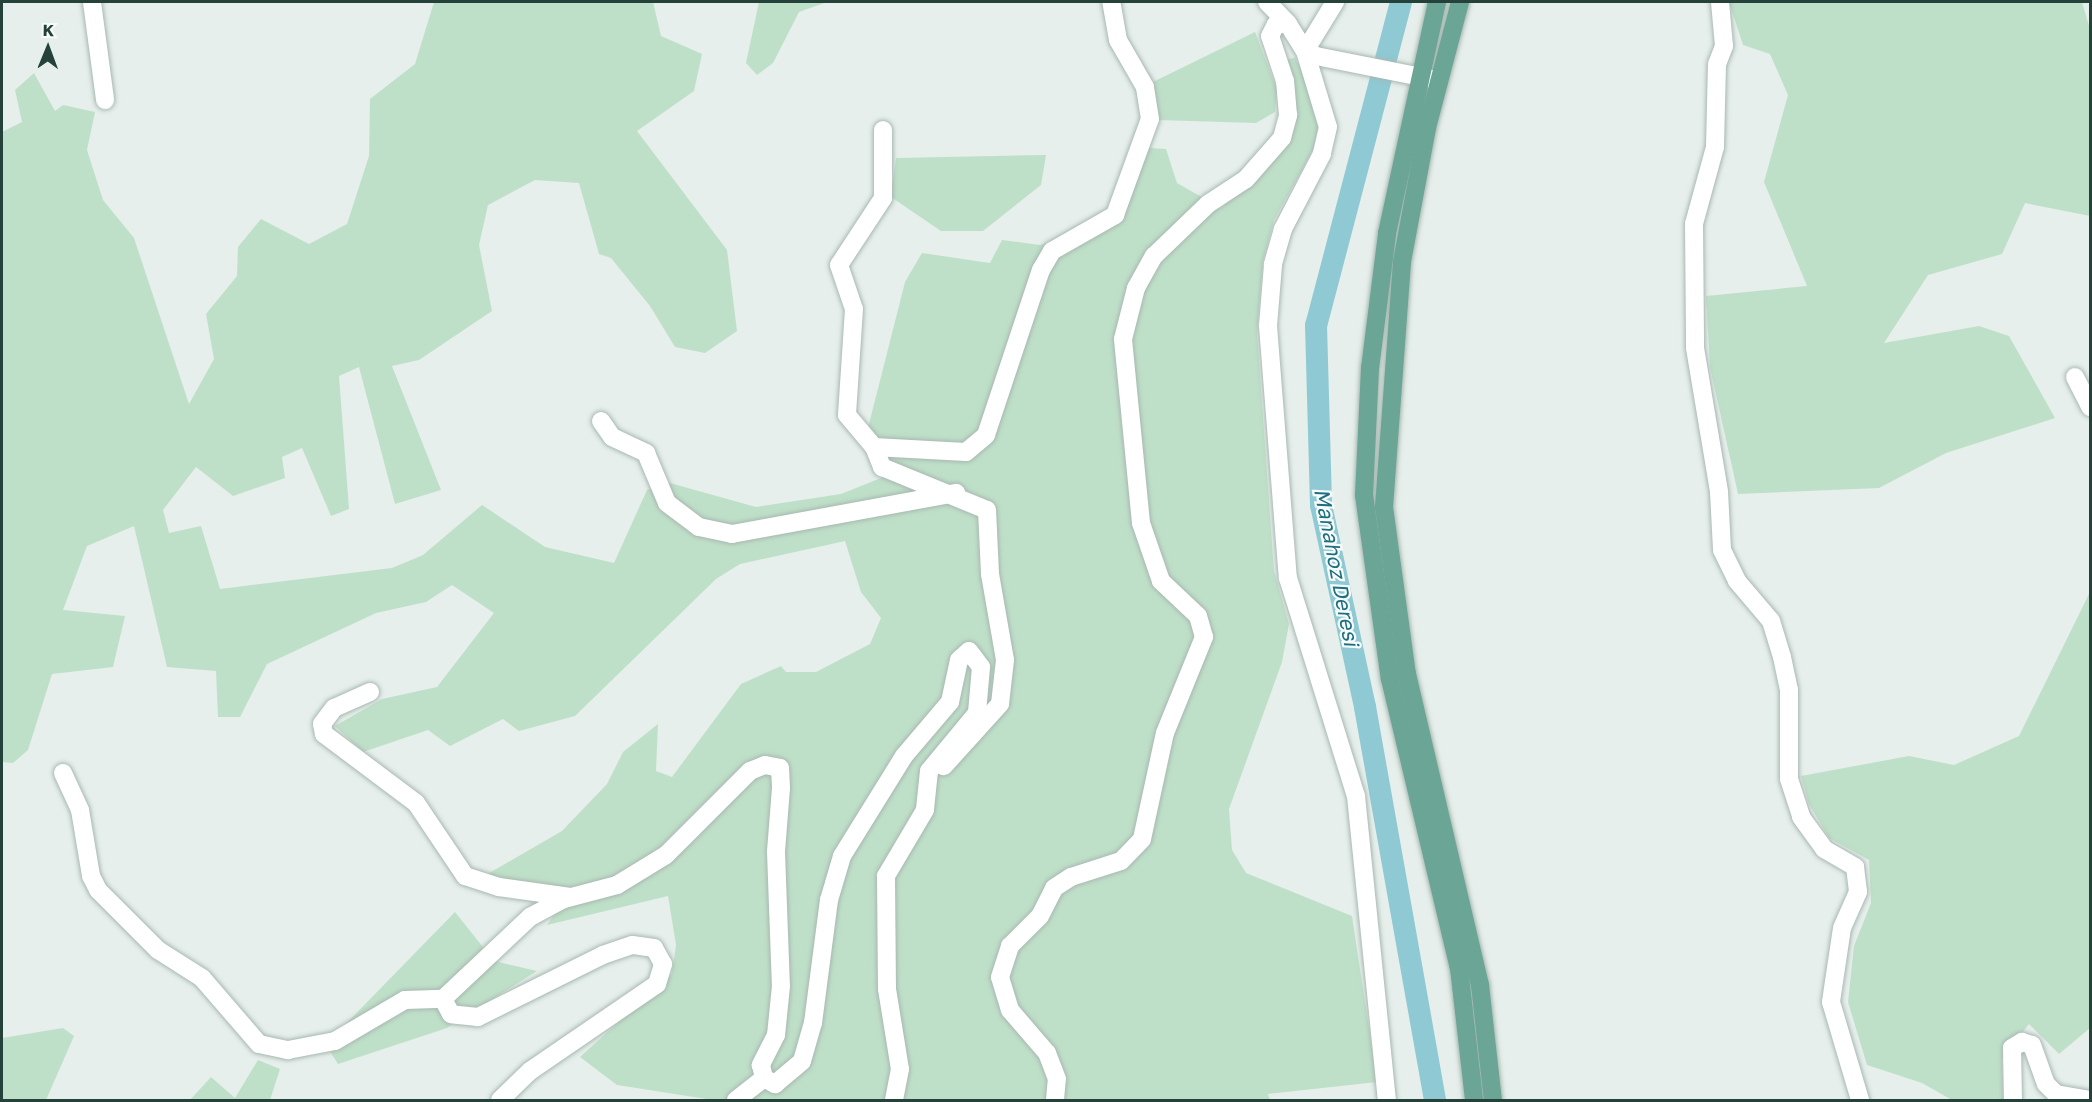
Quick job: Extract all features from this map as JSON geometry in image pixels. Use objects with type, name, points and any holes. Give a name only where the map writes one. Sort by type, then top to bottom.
[{"type":"main road","points":[[1437,2],[1424,77],[1402,262],[1384,507],[1407,674],[1480,985],[1493,1101]]},
{"type":"main road","points":[[1460,2],[1424,77],[1387,234],[1370,368],[1365,505],[1390,679],[1460,968],[1474,1101]]},
{"type":"street","points":[[92,2],[105,100]]},
{"type":"street","points":[[874,447],[966,452],[986,435],[1041,270],[1052,251],[1115,215],[1150,119],[1145,87],[1118,40],[1111,2]]},
{"type":"street","points":[[1267,2],[1288,24],[1311,54],[1328,127],[1322,154],[1283,229],[1273,265],[1268,326],[1281,529],[1288,578],[1356,796],[1388,1101]]},
{"type":"street","points":[[1311,54],[1335,2]]},
{"type":"street","points":[[1720,2],[1724,46],[1717,64],[1715,147],[1694,224],[1695,348],[1719,492],[1722,550],[1737,582],[1771,621],[1782,657],[1789,690],[1789,778],[1801,817],[1824,849],[1856,867],[1858,892],[1842,928],[1831,1002],[1860,1101]]},
{"type":"street","points":[[1055,1101],[1057,1079],[1047,1053],[1010,1010],[1000,977],[1010,946],[1040,916],[1054,888],[1071,876],[1121,861],[1142,839],[1165,733],[1204,637],[1198,616],[1161,581],[1141,523],[1123,339],[1136,288],[1154,256],[1208,204],[1246,179],[1282,138],[1288,115],[1285,81],[1270,36],[1276,24],[1288,24]]},
{"type":"street","points":[[1311,54],[1424,77]]},
{"type":"street","points":[[883,130],[883,198],[839,265],[854,309],[847,415],[874,447],[882,467],[980,503],[992,520],[988,558],[1006,681],[991,719],[937,772],[927,792]]},
{"type":"street","points":[[2075,377],[2091,407]]},
{"type":"street","points":[[601,421],[612,437],[646,453],[667,503],[699,527],[732,534],[956,494]]},
{"type":"street","points":[[63,773],[80,810],[91,876],[98,890],[158,950],[202,978],[259,1044],[288,1050],[335,1041],[405,1000],[443,999],[530,916],[572,897],[617,885],[666,855],[750,771],[765,765],[780,768],[781,986],[776,1035],[761,1065],[764,1078],[775,1084],[802,1061],[813,1023],[829,900],[842,856],[904,756],[950,702],[959,660],[969,651],[981,667],[976,713],[929,771],[925,810],[886,876],[888,989],[900,1070],[894,1101]]},
{"type":"street","points":[[370,692],[334,708],[321,724],[324,734],[416,803],[465,876],[499,887],[572,897]]},
{"type":"street","points":[[443,999],[451,1014],[478,1017],[603,955],[632,945],[654,948],[663,964],[657,984],[530,1071],[500,1101]]},
{"type":"street","points":[[2013,1101],[2012,1048],[2022,1042],[2032,1045],[2056,1094],[2091,1100]]},
{"type":"street","points":[[736,1101],[764,1078]]},
{"type":"green space","points":[[434,2],[653,2],[661,36],[702,54],[694,91],[637,131],[727,250],[737,331],[705,353],[675,347],[650,306],[611,258],[599,254],[579,183],[535,180],[488,205],[479,245],[492,311],[419,360],[392,366],[441,490],[395,504],[359,367],[339,376],[349,509],[331,516],[302,448],[282,457],[285,478],[233,496],[196,467],[163,510],[169,533],[201,526],[220,589],[392,568],[423,555],[482,505],[545,547],[614,563],[647,490],[670,483],[756,507],[841,494],[886,476],[891,462],[868,428],[905,282],[922,253],[990,263],[1002,240],[1040,245],[1115,221],[1149,148],[1166,149],[1177,183],[1221,208],[1280,151],[1288,59],[1295,58],[1317,101],[1319,139],[1274,220],[1263,261],[1257,333],[1274,571],[1289,624],[1282,662],[1229,809],[1232,850],[1246,873],[1352,916],[1377,1082],[1268,1094],[1270,1100],[713,1100],[617,1085],[580,1057],[672,974],[676,945],[668,896],[547,925],[571,890],[484,876],[562,831],[607,784],[623,752],[658,724],[656,771],[672,777],[741,684],[781,666],[786,672],[816,672],[870,644],[881,618],[861,592],[845,541],[740,564],[716,579],[575,716],[519,731],[503,719],[450,746],[428,730],[363,752],[335,726],[382,699],[437,687],[494,613],[452,585],[426,602],[376,613],[267,664],[240,717],[218,717],[216,671],[167,667],[134,526],[87,546],[63,610],[125,616],[113,667],[52,674],[28,750],[13,763],[2,762],[2,132],[22,122],[15,90],[34,73],[55,111],[63,105],[95,112],[87,150],[103,200],[134,238],[189,404],[214,359],[206,314],[237,276],[238,247],[261,219],[309,244],[347,224],[369,156],[370,99],[415,64]]},
{"type":"green space","points":[[759,2],[827,2],[799,12],[773,63],[757,75],[746,63]]},
{"type":"green space","points":[[1729,2],[2082,2],[2090,29],[2090,216],[2025,203],[2002,254],[1928,275],[1884,343],[1979,326],[2009,336],[2055,418],[1946,453],[1879,488],[1738,494],[1710,367],[1706,296],[1807,286],[1764,182],[1788,95],[1770,54],[1743,45]]},
{"type":"green space","points":[[1255,32],[1277,90],[1275,112],[1256,123],[1157,120],[1153,82]]},
{"type":"green space","points":[[1046,155],[1041,185],[983,231],[941,231],[891,197],[896,158]]},
{"type":"green space","points":[[2090,592],[2090,1028],[2059,1054],[2029,1024],[2002,1059],[2003,1100],[1952,1100],[1922,1083],[1867,1065],[1848,1002],[1854,946],[1871,903],[1869,860],[1829,838],[1809,804],[1801,776],[1909,756],[1954,765],[2019,736]]},
{"type":"green space","points":[[455,912],[494,961],[537,971],[447,1028],[338,1064],[331,1053],[337,1033]]},
{"type":"green space","points":[[63,1028],[74,1036],[46,1100],[2,1100],[2,1038]]},
{"type":"green space","points":[[258,1060],[280,1069],[270,1100],[190,1100],[211,1077],[235,1098]]},
{"type":"waterway","name":"Manahoz Deresi","points":[[1401,2],[1316,325],[1321,505],[1365,707],[1435,1100]]}]
